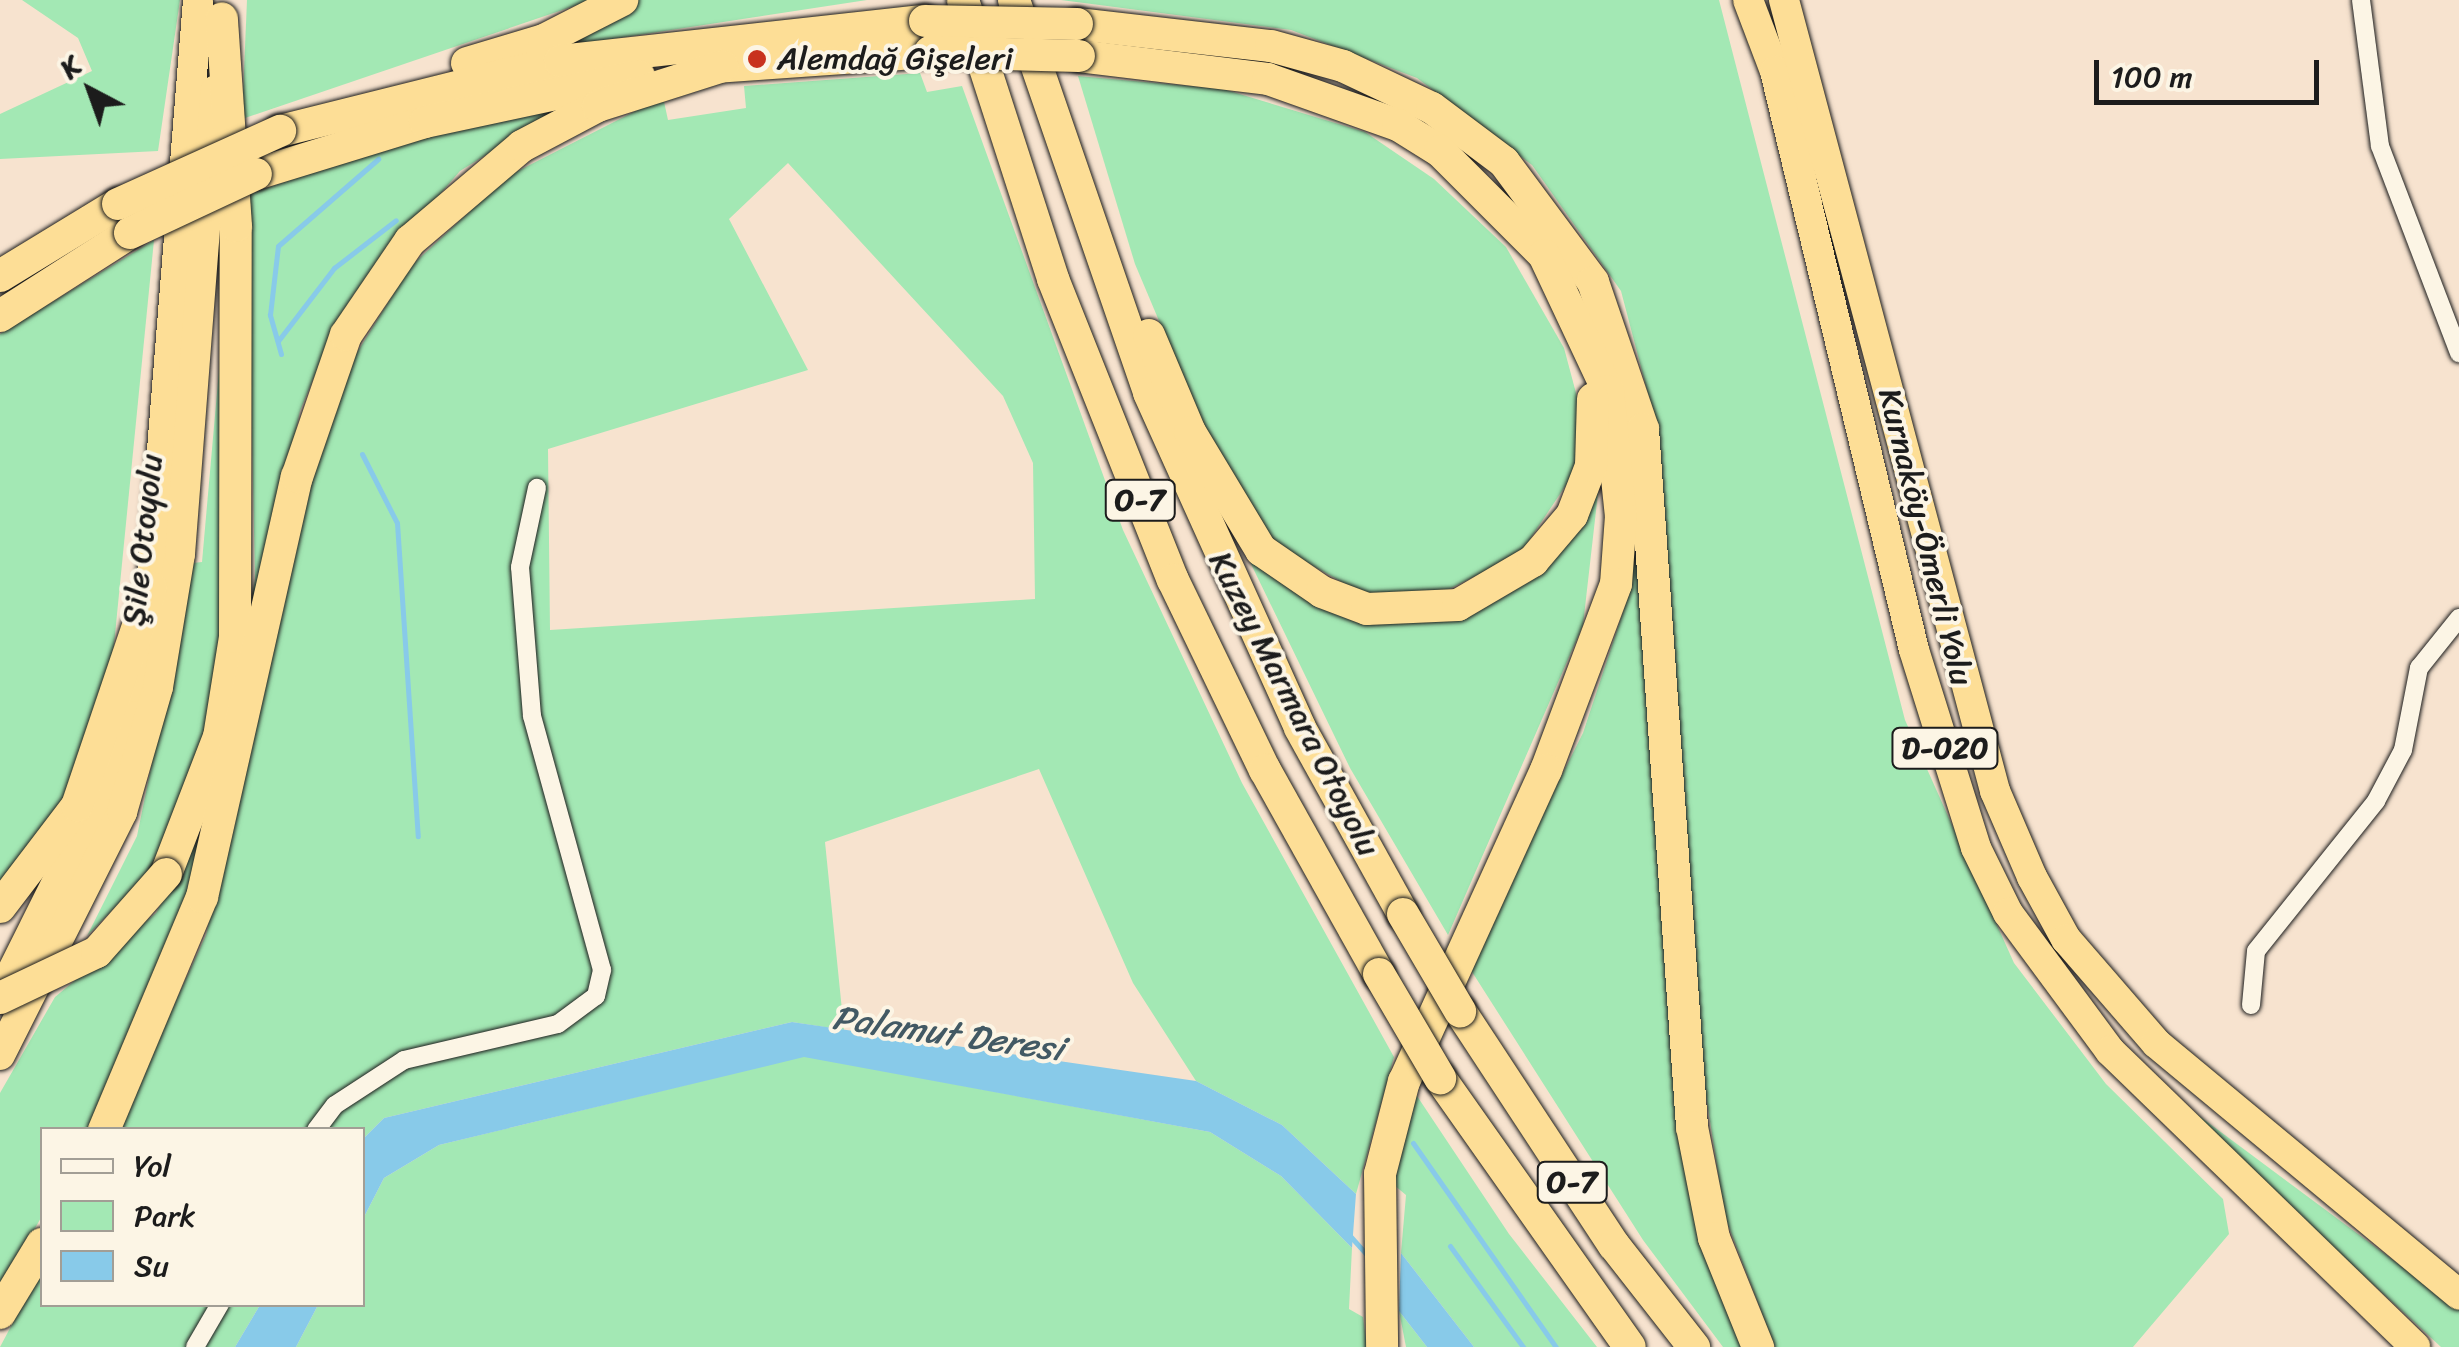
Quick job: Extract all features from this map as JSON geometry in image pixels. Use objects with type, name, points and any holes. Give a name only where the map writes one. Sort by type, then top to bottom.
[{"type":"highway","points":[[0,276],[124,218],[280,132],[544,40],[622,0]]},
{"type":"highway","name":"Kuzey Marmara Otoyolu","points":[[963,0],[1054,280],[1174,580],[1264,770],[1440,1078],[1630,1347]]},
{"type":"highway","name":"Kuzey Marmara Otoyolu","points":[[1014,0],[1085,222],[1222,565],[1403,914],[1460,1010],[1614,1245],[1694,1347]]},
{"type":"highway","name":"Kurnaköy-Ömerli Yolu","points":[[1748,0],[1775,71],[1914,650],[1992,880],[2058,992],[2110,1051],[2415,1347]]},
{"type":"highway","name":"Kurnaköy-Ömerli Yolu","points":[[1784,0],[1995,791],[2032,877],[2066,939],[2156,1043],[2459,1295]]},
{"type":"highway","points":[[0,997],[97,952],[166,874],[219,738],[234,637],[236,206],[214,6]]},
{"type":"highway","name":"Şile Otoyolu","points":[[0,997],[106,785],[151,587],[214,6]]},
{"type":"highway","name":"Şile Otoyolu","points":[[0,1055],[122,812],[158,687],[180,554],[214,6]]},
{"type":"highway","points":[[280,132],[560,60],[927,36],[1271,46],[1432,108],[1504,162],[1594,282],[1643,429],[1692,1127],[1714,1238],[1758,1347]]},
{"type":"highway","points":[[0,258],[256,174],[511,100],[927,36]]},
{"type":"highway","points":[[1078,40],[1268,79],[1398,124],[1498,204],[1567,293],[1608,391],[1621,516],[1616,584],[1546,770],[1404,1081],[1380,1174],[1381,1339]]},
{"type":"highway","points":[[105,1127],[202,897],[297,478],[346,335],[410,241],[522,146],[598,106],[723,66]]},
{"type":"highway","points":[[0,316],[124,218]]},
{"type":"highway","points":[[1085,222],[1217,484],[1260,550],[1322,592],[1367,608],[1417,611],[1484,595],[1534,561],[1572,515],[1591,466],[1593,400],[1567,293]]},
{"type":"highway","points":[[0,907],[77,806],[151,587]]},
{"type":"highway","points":[[0,1313],[40,1247]]},
{"type":"street","points":[[2360,0],[2380,146],[2459,353]]},
{"type":"street","points":[[318,1127],[335,1105],[404,1060],[558,1024],[590,1004],[602,970],[536,736],[522,631],[524,519],[537,488]]},
{"type":"street","points":[[2251,1006],[2256,951],[2376,801],[2403,750],[2419,668],[2459,618]]},
{"type":"street","points":[[195,1347],[218,1307]]},
{"type":"green space","points":[[22,0],[180,0],[158,151],[0,159],[0,114],[92,71],[78,38]]},
{"type":"green space","points":[[247,0],[592,0],[242,119]]},
{"type":"green space","points":[[634,0],[867,0],[541,50]]},
{"type":"green space","points":[[1061,0],[1719,0],[1905,720],[2014,963],[2106,1084],[2223,1199],[2229,1234],[2133,1347],[1775,1347],[1725,1217],[1704,1083],[1658,432],[1621,291],[1532,165],[1417,78],[1291,30]]},
{"type":"green space","points":[[920,73],[927,92],[962,86],[1123,530],[1242,783],[1394,1057],[1356,1194],[1282,1125],[1196,1081],[1133,983],[1039,769],[825,842],[844,1030],[792,1022],[384,1118],[365,1137],[365,1127],[118,1127],[206,935],[307,490],[346,370],[411,266],[508,176],[663,97],[668,120],[746,108],[744,86]],"holes":[[[788,163],[1003,396],[1033,463],[1035,599],[550,630],[548,449],[808,370],[729,219]]]},
{"type":"green space","points":[[1078,76],[1223,89],[1365,132],[1434,179],[1506,247],[1564,348],[1580,408],[1576,470],[1520,554],[1435,596],[1367,596],[1272,543],[1203,425],[1135,264]]},
{"type":"green space","points":[[579,97],[460,171],[354,294],[300,411],[218,799],[255,579],[247,195],[409,139]]},
{"type":"green space","points":[[154,240],[110,685],[61,807],[0,884],[0,334]]},
{"type":"green space","points":[[223,325],[220,663],[202,745],[156,865],[87,936],[137,836],[193,563],[202,562]]},
{"type":"green space","points":[[1602,458],[1583,625],[1448,935],[1350,768],[1237,535],[1304,593],[1470,608]]},
{"type":"green space","points":[[1637,530],[1673,1081],[1741,1347],[1723,1347],[1643,1240],[1467,964],[1583,733],[1629,594]]},
{"type":"green space","points":[[218,799],[174,943],[89,1127],[40,1127],[40,1220],[0,1290],[0,1093],[55,997],[156,913]]},
{"type":"green space","points":[[804,1056],[1210,1132],[1281,1176],[1352,1248],[1349,1309],[1363,1317],[1367,1347],[296,1347],[317,1307],[365,1307],[365,1215],[384,1178],[439,1145]]},
{"type":"green space","points":[[2155,1083],[2459,1309],[2459,1347],[2441,1347]]},
{"type":"green space","points":[[1415,1093],[1509,1234],[1597,1347],[1474,1347],[1401,1253],[1406,1195],[1394,1185]]},
{"type":"green space","points":[[40,1272],[40,1307],[259,1307],[235,1347],[0,1347]]},
{"type":"green space","points":[[1399,1311],[1427,1347],[1406,1347]]},
{"type":"water","points":[[792,1022],[1196,1081],[1282,1125],[1356,1194],[1352,1248],[1281,1176],[1210,1132],[804,1057],[439,1145],[384,1178],[365,1215],[365,1137],[384,1118]]},
{"type":"water","points":[[1401,1253],[1474,1347],[1427,1347],[1399,1311]]},
{"type":"water","points":[[258,1307],[317,1307],[296,1347],[235,1347]]},
{"type":"waterway","points":[[281,354],[270,315],[278,246],[378,159]]},
{"type":"waterway","points":[[278,341],[334,268],[396,220]]},
{"type":"waterway","points":[[362,454],[397,523],[418,836]]},
{"type":"waterway","points":[[1413,1143],[1556,1347]]},
{"type":"waterway","name":"Palamut Deresi","points":[[1351,1237],[1367,1255]]},
{"type":"waterway","points":[[1450,1246],[1523,1347]]},
{"type":"place","name":"Alemdağ Gişeleri","points":[[757,59]]}]
